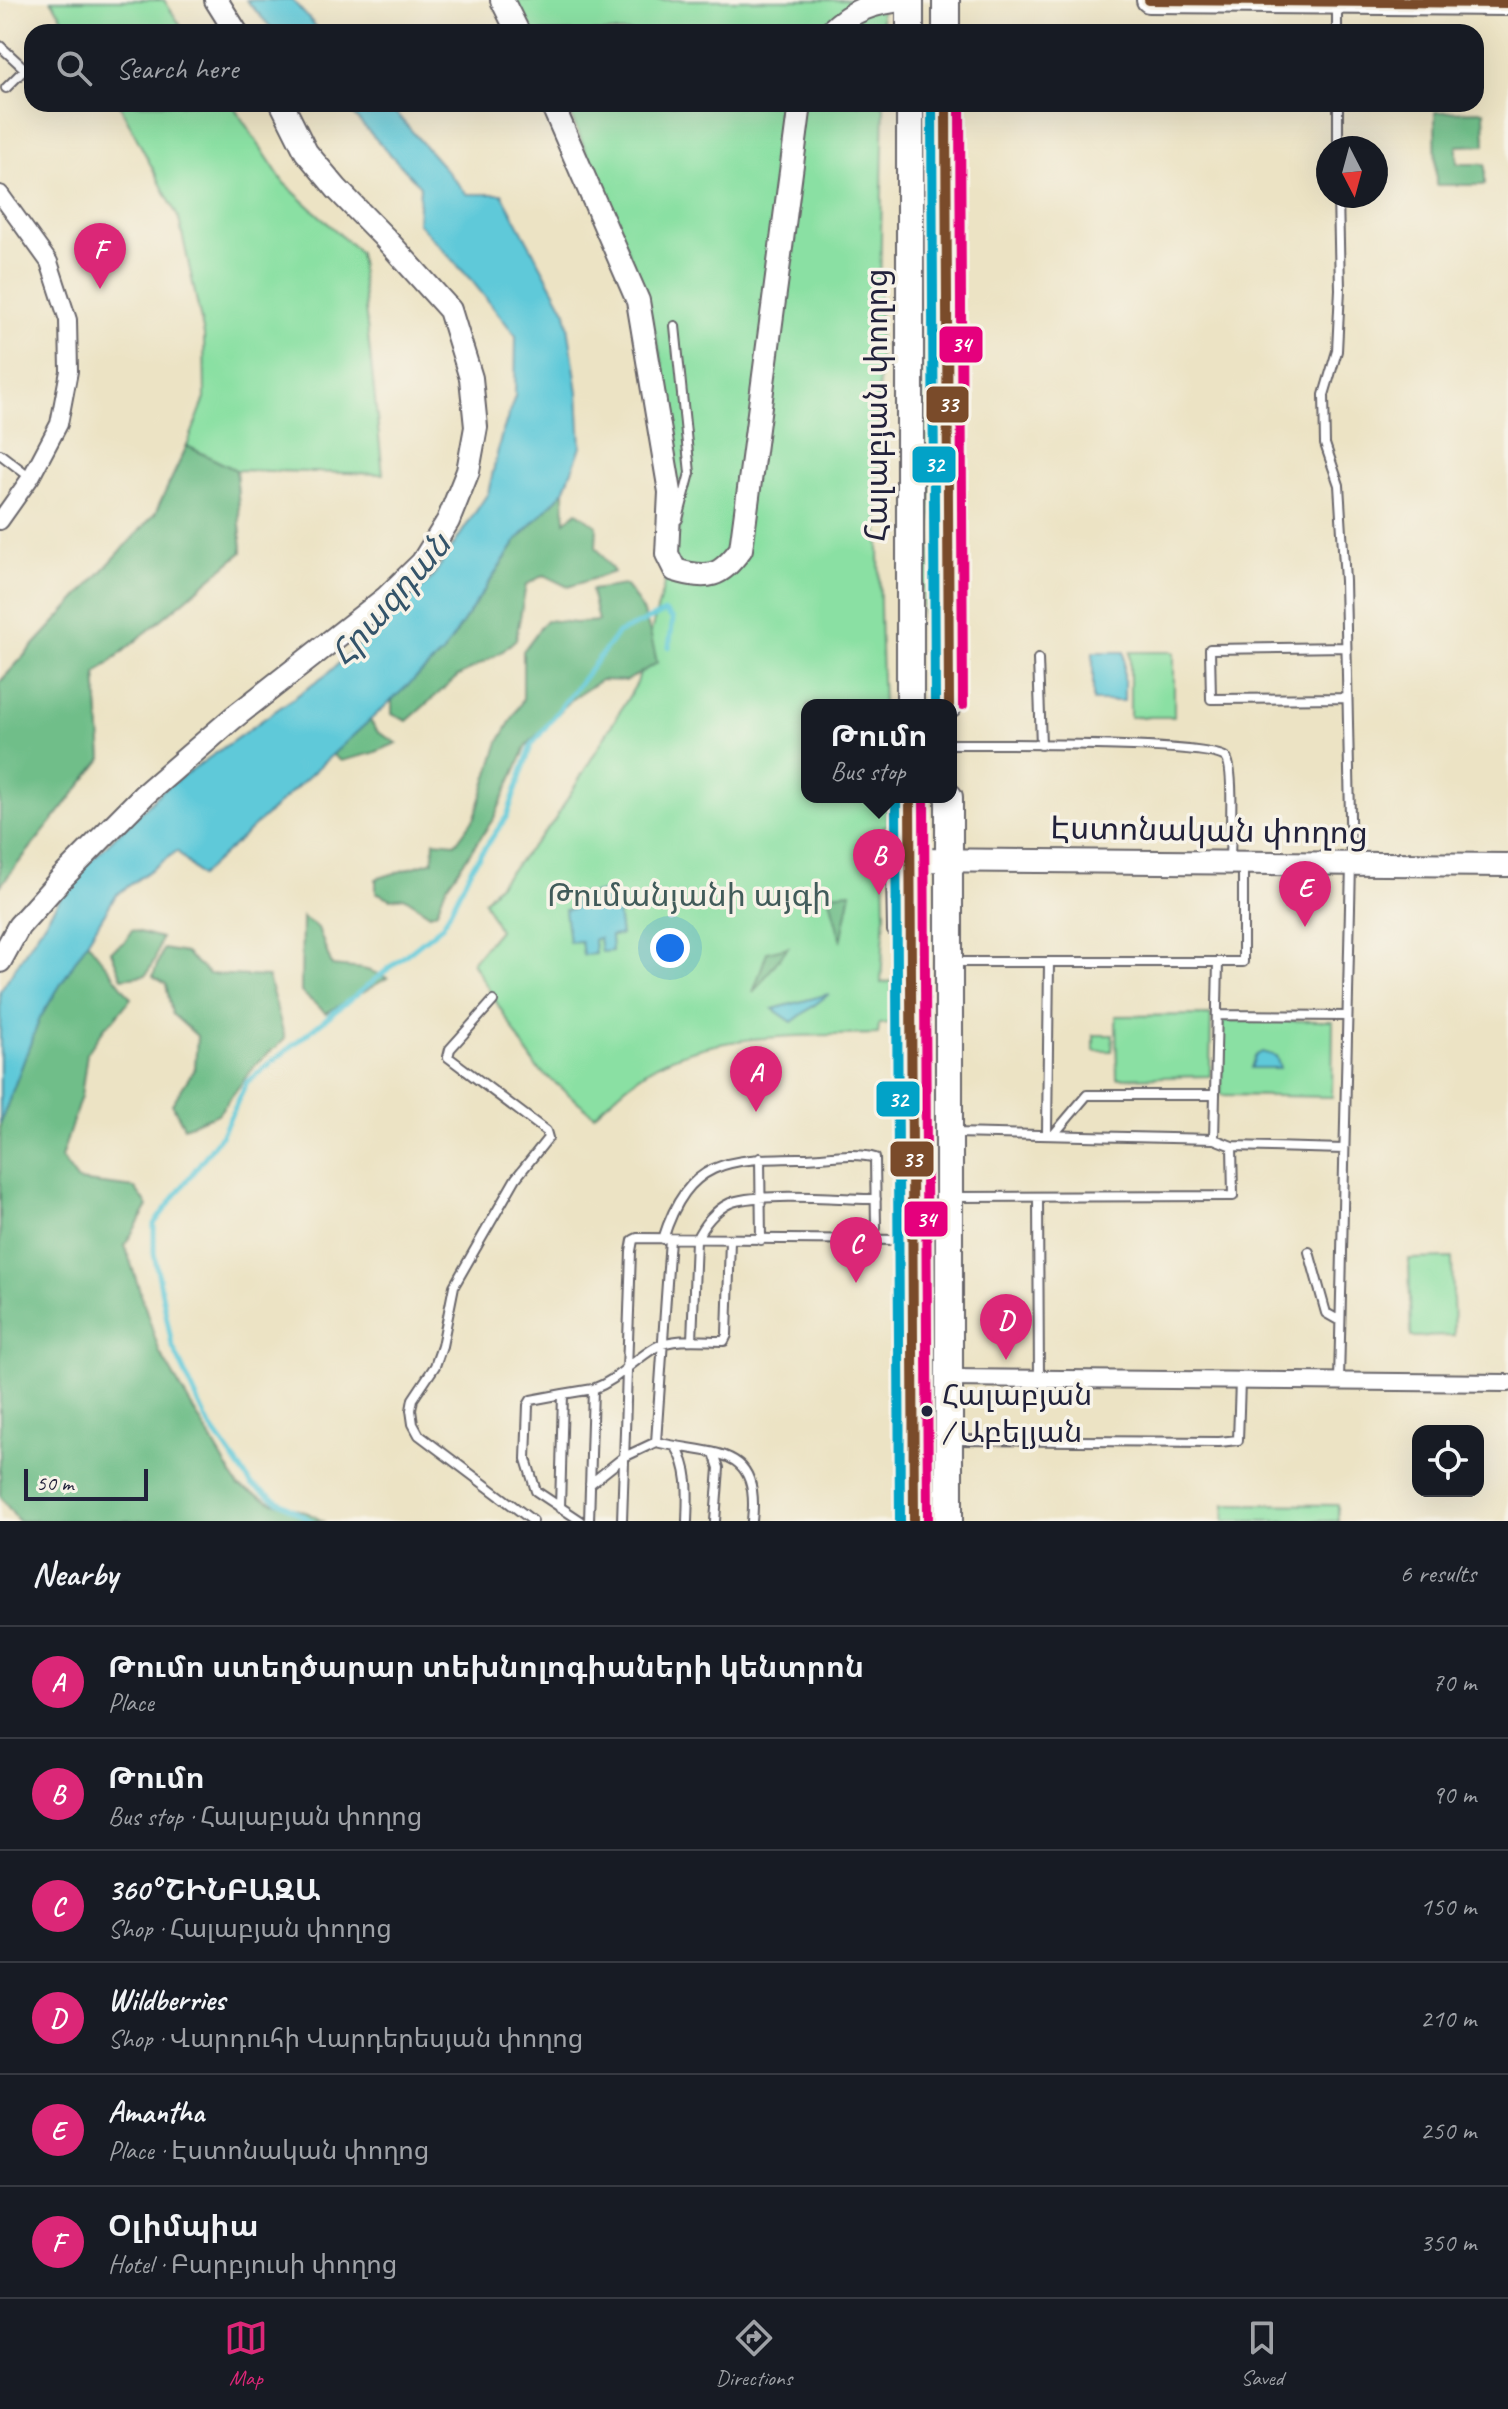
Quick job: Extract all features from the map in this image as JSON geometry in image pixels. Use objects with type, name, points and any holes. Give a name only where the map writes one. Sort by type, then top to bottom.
[{"type":"main road","points":[[908,0],[910,24]]},
{"type":"main road","points":[[946,0],[946,24]]},
{"type":"main road","points":[[1149,0],[1508,3]]},
{"type":"main road","name":"Հալաբյան փողոց","points":[[910,112],[910,699]]},
{"type":"main road","points":[[946,112],[949,699]]},
{"type":"main road","points":[[910,803],[914,1521]]},
{"type":"main road","points":[[949,803],[949,1521]]},
{"type":"street","points":[[216,0],[231,24]]},
{"type":"street","points":[[502,0],[514,24]]},
{"type":"street","points":[[839,24],[850,14],[867,6],[908,0]]},
{"type":"street","points":[[0,961],[19,926],[144,795],[233,718],[386,598],[422,563],[448,521],[468,471],[476,427],[471,378],[450,310],[306,152],[286,112]]},
{"type":"street","points":[[555,112],[638,301],[670,492],[667,554],[675,570],[704,576],[726,568],[741,549],[799,112]]},
{"type":"street","points":[[0,521],[31,477],[59,424],[69,371],[68,320],[49,262],[2,200]]},
{"type":"street","name":"Էստոնական փողոց","points":[[910,860],[1508,865]]},
{"type":"street","points":[[948,1378],[1508,1383]]},
{"type":"lane","points":[[1337,2],[1337,24]]},
{"type":"lane","points":[[0,46],[24,68]]},
{"type":"lane","points":[[6,88],[24,70]]},
{"type":"lane","points":[[1338,112],[1338,136]]},
{"type":"lane","points":[[1338,208],[1340,289],[1337,351],[1324,395],[1324,419],[1325,444],[1339,485],[1351,864],[1339,1381]]},
{"type":"lane","points":[[667,554],[690,473],[675,326]]},
{"type":"lane","points":[[0,454],[31,477]]},
{"type":"lane","points":[[1346,647],[1210,649],[1211,699],[1347,698]]},
{"type":"lane","points":[[1038,659],[1041,745]]},
{"type":"lane","points":[[949,962],[1243,962],[1231,771],[1225,757],[1219,753],[1180,748],[957,744]]},
{"type":"lane","points":[[1049,962],[1051,1133]]},
{"type":"lane","points":[[1214,1139],[1218,962]]},
{"type":"lane","points":[[493,1001],[450,1049],[448,1057],[546,1131],[548,1138],[516,1178],[454,1286],[442,1346],[435,1366],[413,1399],[411,1410],[419,1435],[533,1521]]},
{"type":"lane","points":[[1217,1015],[1347,1016]]},
{"type":"lane","points":[[1051,1133],[1087,1095],[1215,1095]]},
{"type":"lane","points":[[948,1133],[1214,1139],[1232,1146],[1344,1149]]},
{"type":"lane","points":[[948,1197],[1233,1196],[1232,1146]]},
{"type":"lane","points":[[760,1158],[761,1240]]},
{"type":"lane","points":[[656,1442],[666,1239],[677,1203],[691,1183],[726,1163],[760,1158],[875,1158],[876,1228]]},
{"type":"lane","points":[[1038,1197],[1039,1379]]},
{"type":"lane","points":[[692,1340],[696,1240],[703,1227],[730,1203],[761,1198],[876,1199]]},
{"type":"lane","points":[[622,1521],[631,1244],[637,1238],[913,1240]]},
{"type":"lane","points":[[581,1521],[536,1491],[526,1459],[528,1405],[531,1400],[593,1389],[615,1379],[657,1346],[692,1340],[726,1339],[730,1240]]},
{"type":"lane","points":[[1309,1252],[1326,1313],[1340,1321]]},
{"type":"lane","points":[[948,1440],[1238,1440],[1240,1381]]},
{"type":"lane","points":[[589,1521],[593,1389]]},
{"type":"lane","points":[[560,1508],[563,1394]]},
{"type":"lane","points":[[590,1484],[624,1457],[656,1442],[728,1455],[747,1470],[752,1482],[752,1521]]},
{"type":"lane","points":[[676,1447],[684,1459],[687,1521]]},
{"type":"lane","points":[[714,1453],[719,1468],[715,1521]]},
{"type":"green space","points":[[51,0],[164,0],[180,24],[67,24]]},
{"type":"green space","points":[[511,0],[880,0],[882,24],[524,24]]},
{"type":"green space","points":[[1484,111],[1485,145],[1457,146],[1457,164],[1485,164],[1485,185],[1436,185],[1435,112]]},
{"type":"green space","points":[[123,112],[237,112],[284,183],[359,252],[383,474],[236,470],[242,552],[96,674],[102,759],[0,886],[0,682],[155,514],[187,446],[205,398],[204,335],[179,219]]},
{"type":"green space","name":"Թումանյանի այգի","points":[[569,112],[884,112],[878,480],[883,699],[801,699],[801,803],[886,803],[888,825],[883,827],[885,912],[881,983],[892,981],[892,1023],[879,1024],[878,1034],[740,1040],[687,1052],[644,1073],[594,1115],[536,1067],[472,962],[499,930],[484,901],[554,821],[637,683],[681,523],[663,366],[644,290]]},
{"type":"green space","points":[[926,112],[931,112],[930,699],[924,699],[921,232]]},
{"type":"green space","points":[[187,446],[236,470],[242,552],[96,674],[102,759],[0,886],[0,682],[155,514]]},
{"type":"green space","points":[[564,491],[565,522],[577,512],[597,526],[596,547],[614,572],[568,587],[544,575],[526,585],[516,639],[503,651],[457,677],[407,721],[392,714],[392,698],[442,654],[518,539]]},
{"type":"green space","points":[[625,585],[643,612],[657,663],[626,681],[601,680],[572,699],[527,745],[494,818],[445,889],[437,911],[430,914],[404,897],[391,899],[376,892],[376,879],[433,861],[434,841],[456,843],[475,817],[499,742],[523,699],[523,651],[546,620],[576,623],[598,621],[591,590]]},
{"type":"green space","points":[[1130,652],[1174,652],[1174,717],[1130,717]]},
{"type":"green space","points":[[369,719],[378,732],[397,743],[341,761],[331,754]]},
{"type":"green space","points":[[851,892],[841,942],[829,894]]},
{"type":"green space","points":[[302,917],[318,928],[332,966],[366,970],[387,978],[326,1013],[301,992]]},
{"type":"green space","points":[[132,930],[161,938],[146,975],[122,978],[111,951],[124,942]]},
{"type":"green space","points":[[87,941],[131,998],[87,1053],[81,1096],[61,1158],[78,1181],[135,1188],[148,1206],[125,1245],[160,1353],[239,1487],[322,1521],[18,1521],[0,1496],[0,1124],[40,1018]]},
{"type":"green space","points":[[788,947],[753,993],[767,952]]},
{"type":"green space","points":[[163,949],[185,953],[209,974],[268,977],[285,1039],[256,1064],[218,1114],[184,1127],[172,1104],[195,1068],[197,1036],[172,1014],[166,984],[153,976]]},
{"type":"green space","points":[[1211,1015],[1210,1076],[1117,1078],[1116,1016]]},
{"type":"green space","points":[[1222,1020],[1333,1021],[1332,1097],[1221,1095]]},
{"type":"green space","points":[[1094,1035],[1113,1035],[1112,1051],[1094,1051]]},
{"type":"green space","points":[[1452,1258],[1454,1336],[1411,1337],[1409,1259]]},
{"type":"green space","points":[[1225,1504],[1338,1505],[1338,1521],[1224,1521]]},
{"type":"water","points":[[246,0],[292,0],[314,24],[268,24]]},
{"type":"water","points":[[351,112],[395,112],[467,194],[502,194],[566,312],[578,392],[581,447],[564,491],[518,539],[442,654],[200,876],[177,851],[116,895],[40,1018],[0,1124],[0,991],[74,877],[162,791],[326,675],[431,579],[488,493],[501,437],[515,396],[516,336],[472,281],[418,223],[420,186]]},
{"type":"water","points":[[1093,652],[1124,652],[1124,701],[1093,701]]},
{"type":"water","points":[[604,892],[606,906],[617,905],[621,935],[611,936],[612,951],[601,952],[599,938],[594,939],[595,954],[583,955],[581,941],[569,942],[565,910],[575,908],[574,895],[587,893],[588,908],[594,907],[593,893]]},
{"type":"water","points":[[829,994],[792,1022],[773,1009]]},
{"type":"water","points":[[1262,1052],[1276,1056],[1280,1068],[1251,1068],[1255,1056]]},
{"type":"waterway","points":[[311,1521],[252,1485],[208,1423],[172,1345],[154,1253],[154,1224],[222,1134],[247,1082],[443,925],[472,867],[507,816],[531,746],[618,633],[665,612],[673,619],[669,647]]},
{"type":"transit line","name":"33","points":[[1149,0],[1508,3]]},
{"type":"transit line","name":"32","points":[[932,112],[935,699]]},
{"type":"transit line","name":"33","points":[[946,112],[949,699]]},
{"type":"transit line","name":"34","points":[[960,112],[963,705]]},
{"type":"transit line","name":"32","points":[[896,803],[900,1521]]},
{"type":"transit line","name":"33","points":[[910,803],[914,1521]]},
{"type":"transit line","name":"34","points":[[924,803],[928,1521]]},
{"type":"place","name":"Օլիմպիա","points":[[100,289]]},
{"type":"place","name":"Թումո","points":[[879,895]]},
{"type":"place","name":"Amantha","points":[[1305,927]]},
{"type":"place","name":"Թումո ստեղծարար տեխնոլոգիաների կենտրոն","points":[[756,1112]]},
{"type":"place","name":"360° ՇԻՆԲԱԶԱ","points":[[856,1283]]},
{"type":"place","name":"Wildberries","points":[[1006,1360]]},
{"type":"place","name":"Հալաբյան / Աբելյան","points":[[927,1411]]},
{"type":"water label","name":"Հրազդան","points":[[390,599]]}]
